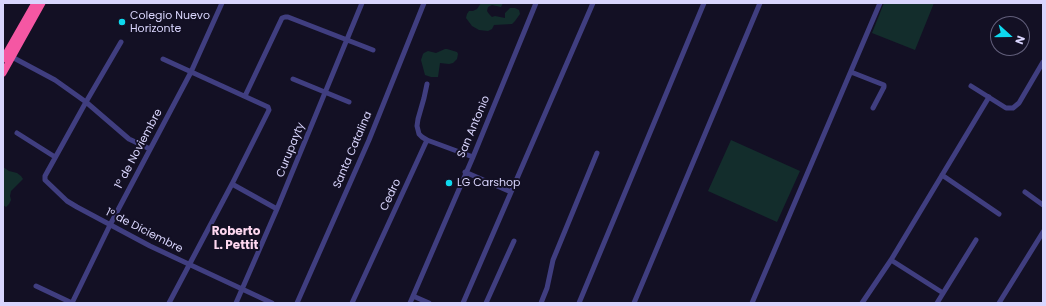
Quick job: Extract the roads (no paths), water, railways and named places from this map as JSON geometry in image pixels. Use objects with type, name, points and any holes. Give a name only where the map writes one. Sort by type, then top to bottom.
[{"type":"highway","points":[[3,59],[35,3]]},
{"type":"highway","points":[[3,73],[42,3]]},
{"type":"street","name":"1º de Noviembre","points":[[72,303],[110,225],[191,72],[222,3]]},
{"type":"street","name":"Curupayty","points":[[236,303],[277,209],[362,3]]},
{"type":"street","name":"Santa Catalina","points":[[297,303],[369,140],[424,3]]},
{"type":"street","name":"San Antonio","points":[[410,303],[473,157],[536,3]]},
{"type":"street","points":[[463,303],[593,3]]},
{"type":"street","points":[[579,303],[704,3]]},
{"type":"street","points":[[634,303],[760,3]]},
{"type":"street","points":[[752,303],[880,3]]},
{"type":"street","points":[[245,96],[282,18],[288,17],[373,50]]},
{"type":"street","points":[[16,133],[56,157],[121,42]]},
{"type":"street","points":[[12,57],[55,80],[86,102],[129,139],[150,149]]},
{"type":"street","points":[[163,59],[268,107],[269,110],[232,184],[168,303]]},
{"type":"street","points":[[971,86],[1006,108],[1013,108],[1019,103],[1043,62]]},
{"type":"street","points":[[851,72],[884,85],[873,108]]},
{"type":"street","points":[[293,79],[349,102]]},
{"type":"street","points":[[427,84],[418,119],[417,126],[419,134],[427,140],[473,157]]},
{"type":"street","points":[[862,303],[891,260],[989,97]]},
{"type":"street","name":"Cedro","points":[[352,303],[427,140]]},
{"type":"street","points":[[541,303],[547,288],[553,260],[597,152]]},
{"type":"street","name":"1º de Diciembre","points":[[56,157],[45,176],[45,180],[67,201],[150,246],[272,303]]},
{"type":"street","points":[[466,172],[511,192]]},
{"type":"street","points":[[942,175],[999,214]]},
{"type":"street","points":[[232,184],[277,209]]},
{"type":"street","points":[[1025,192],[1043,205]]},
{"type":"street","points":[[999,303],[1043,232]]},
{"type":"street","points":[[937,303],[976,240]]},
{"type":"street","points":[[486,303],[514,241]]},
{"type":"street","points":[[891,260],[943,293]]},
{"type":"street","points":[[36,286],[72,303]]},
{"type":"street","points":[[413,296],[429,303]]},
{"type":"place","name":"Colegio Nuevo Horizonte","points":[[122,22]]},
{"type":"place","name":"LG Carshop","points":[[449,183]]},
{"type":"district","name":"Roberto L. Pettit","points":[[236,239]]}]
